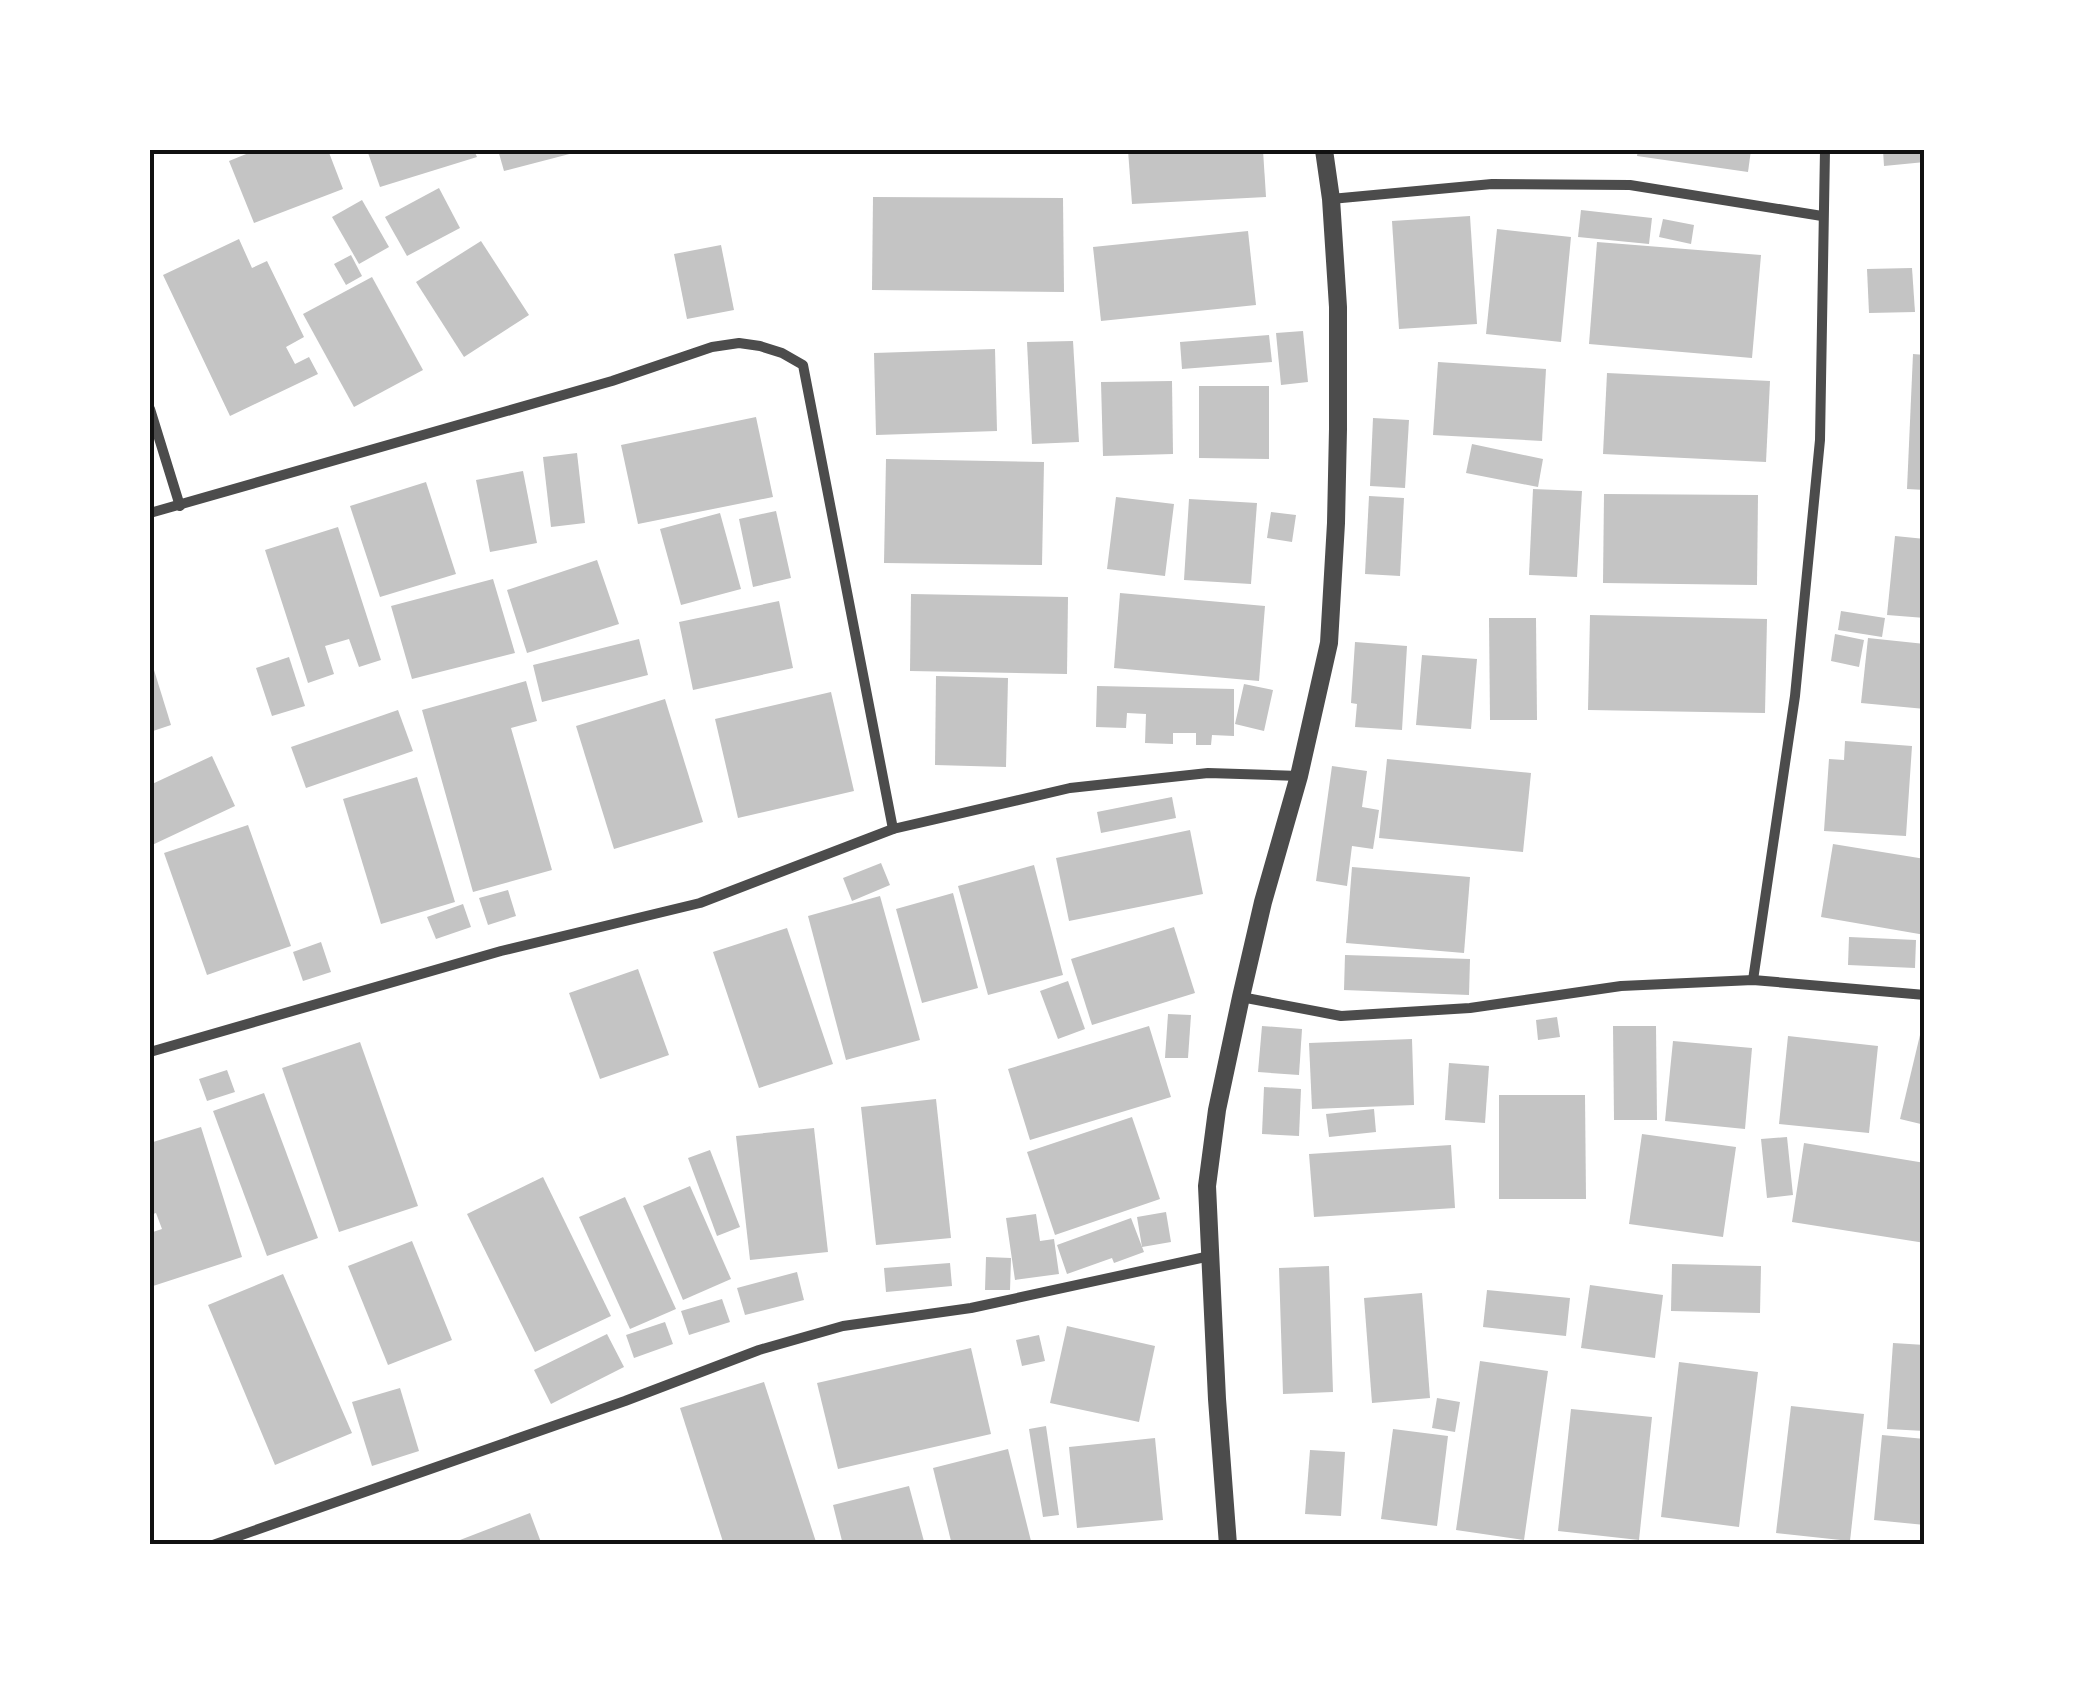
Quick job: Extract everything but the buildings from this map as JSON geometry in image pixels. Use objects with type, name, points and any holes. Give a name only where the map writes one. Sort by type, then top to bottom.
[{"type":"street","points":[[1228,1545],[1207,1186],[1217,1110],[1263,902],[1299,776],[1329,643],[1336,524],[1338,306],[1324,150]]},
{"type":"street","points":[[1753,980],[1796,696],[1818,460],[1825,150]]},
{"type":"street","points":[[1330,198],[1492,184],[1630,185],[1822,216]]},
{"type":"street","points":[[150,513],[612,381],[712,347],[760,346],[782,354],[803,365],[893,829]]},
{"type":"street","points":[[150,408],[180,506]]},
{"type":"street","points":[[150,1052],[501,952],[700,903],[893,829],[1070,788],[1208,773],[1299,776]]},
{"type":"street","points":[[1242,997],[1341,1016],[1470,1008],[1621,986],[1753,980],[1925,995]]},
{"type":"street","points":[[213,1545],[776,1346],[844,1326],[971,1308],[1210,1256]]}]
